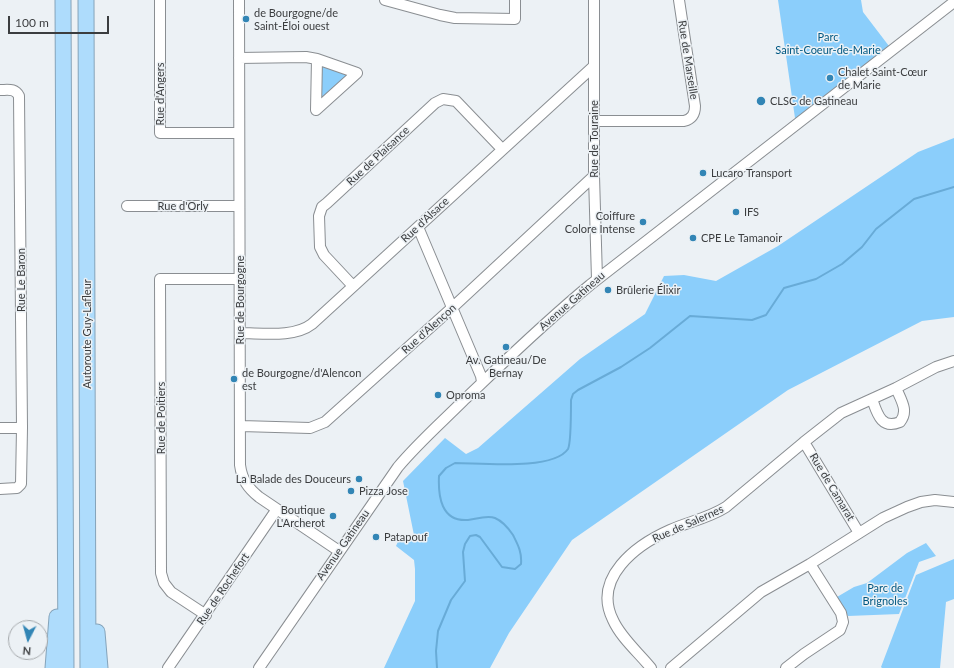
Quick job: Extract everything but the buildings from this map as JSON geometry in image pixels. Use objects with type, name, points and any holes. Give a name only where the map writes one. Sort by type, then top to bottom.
[{"type":"highway","name":"Autoroute Guy-Lafleur","points":[[63,0],[66,668]]},
{"type":"highway","name":"Autoroute Guy-Lafleur","points":[[86,0],[88,668]]},
{"type":"highway","points":[[53,668],[65,516]]},
{"type":"highway","points":[[88,557],[100,668]]},
{"type":"street","name":"Rue d'Angers","points":[[160,0],[160,133],[239,133]]},
{"type":"street","name":"Rue de Bourgogne","points":[[238,0],[240,466],[244,480],[252,491],[339,551]]},
{"type":"street","points":[[385,0],[454,18],[515,19],[515,0]]},
{"type":"street","name":"Rue de Touraine","points":[[594,0],[594,176],[597,279]]},
{"type":"street","name":"Rue de Marseille","points":[[594,121],[684,121],[692,118],[695,106],[679,0]]},
{"type":"street","name":"Avenue Gatineau","points":[[259,668],[404,459],[482,382],[597,279],[954,2]]},
{"type":"street","points":[[239,58],[306,57],[316,59],[357,73],[316,110],[316,59]]},
{"type":"street","name":"Rue d'Alsace","points":[[240,333],[288,333],[301,330],[312,324],[594,66]]},
{"type":"street","name":"Rue Le Baron","points":[[0,90],[16,91],[20,96],[22,428],[21,481],[19,487],[12,489],[0,489]]},
{"type":"street","name":"Rue de Plaisance","points":[[353,286],[322,251],[319,243],[320,211],[435,103],[443,99],[456,101],[502,149]]},
{"type":"street","name":"Rue d'Alençon","points":[[241,426],[302,428],[318,426],[325,422],[453,307],[594,176]]},
{"type":"street","name":"Rue d'Orly","points":[[127,206],[239,206]]},
{"type":"street","points":[[418,227],[453,307],[481,376],[482,382]]},
{"type":"street","name":"Rue de Poitiers","points":[[206,615],[171,592],[164,584],[161,573],[160,279],[240,279]]},
{"type":"street","name":"Rue de Salernes","points":[[651,668],[620,632],[610,614],[608,592],[613,576],[630,554],[647,542],[669,530],[713,515],[726,507],[841,413],[896,388],[936,367],[954,361]]},
{"type":"street","points":[[872,399],[879,418],[882,421],[891,424],[900,422],[904,415],[904,410],[896,388]]},
{"type":"street","points":[[0,428],[22,428]]},
{"type":"street","name":"Rue de Camarat","points":[[804,442],[859,533]]},
{"type":"street","points":[[671,668],[761,592],[810,564],[889,515],[915,504],[928,501],[942,500],[954,502]]},
{"type":"street","name":"Rue de Rochefort","points":[[168,668],[206,615],[277,509]]},
{"type":"street","points":[[786,668],[836,633],[842,626],[843,618],[841,613],[810,564]]},
{"type":"green space","name":"Parc Saint-Coeur-de-Marie","points":[[778,0],[861,0],[863,12],[892,50],[796,125]]},
{"type":"green space","points":[[317,59],[357,73],[316,110]]},
{"type":"green space","points":[[954,138],[954,317],[922,321],[788,390],[572,540],[509,633],[490,668],[384,668],[415,601],[414,560],[396,546],[401,535],[415,540],[403,481],[445,438],[466,454],[478,448],[580,359],[645,314],[664,276],[684,275],[716,281],[778,246],[918,152]]},
{"type":"green space","name":"Parc de Brignoles","points":[[926,543],[936,556],[919,562],[899,614],[848,616],[837,597],[854,587],[867,583],[907,553]]},
{"type":"green space","points":[[954,559],[954,599],[946,602],[940,668],[882,668],[881,667],[916,575]]},
{"type":"waterway","points":[[437,668],[436,651],[438,631],[451,600],[465,581],[463,552],[465,544],[470,536],[476,535],[480,537],[502,567],[515,569],[521,564],[520,552],[513,535],[500,521],[489,517],[459,520],[452,517],[447,512],[443,506],[439,492],[439,476],[446,468],[455,463],[532,463],[560,456],[568,449],[569,446],[571,400],[573,394],[578,390],[621,367],[650,348],[690,316],[752,320],[766,315],[784,288],[816,279],[842,264],[862,247],[876,229],[914,199],[954,187]]},
{"type":"place","name":"de Bourgogne/de Saint-Éloi ouest","points":[[246,19]]},
{"type":"place","name":"Chalet Saint-Cœur de Marie","points":[[830,78]]},
{"type":"place","name":"CLSC de Gatineau","points":[[761,101]]},
{"type":"place","name":"Lucaro Transport","points":[[703,173]]},
{"type":"place","name":"IFS","points":[[736,212]]},
{"type":"place","name":"Coiffure Colore Intense","points":[[643,222]]},
{"type":"place","name":"CPE Le Tamanoir","points":[[693,238]]},
{"type":"place","name":"Brûlerie Élixir","points":[[608,290]]},
{"type":"place","name":"Av. Gatineau/De Bernay","points":[[506,347]]},
{"type":"place","name":"de Bourgogne/d'Alencon est","points":[[234,379]]},
{"type":"place","name":"Oproma","points":[[438,395]]},
{"type":"place","name":"La Balade des Douceurs","points":[[359,479]]},
{"type":"place","name":"Pizza Jose","points":[[351,491]]},
{"type":"place","name":"Boutique L'Archerot","points":[[333,516]]},
{"type":"place","name":"Patapouf","points":[[376,537]]}]
